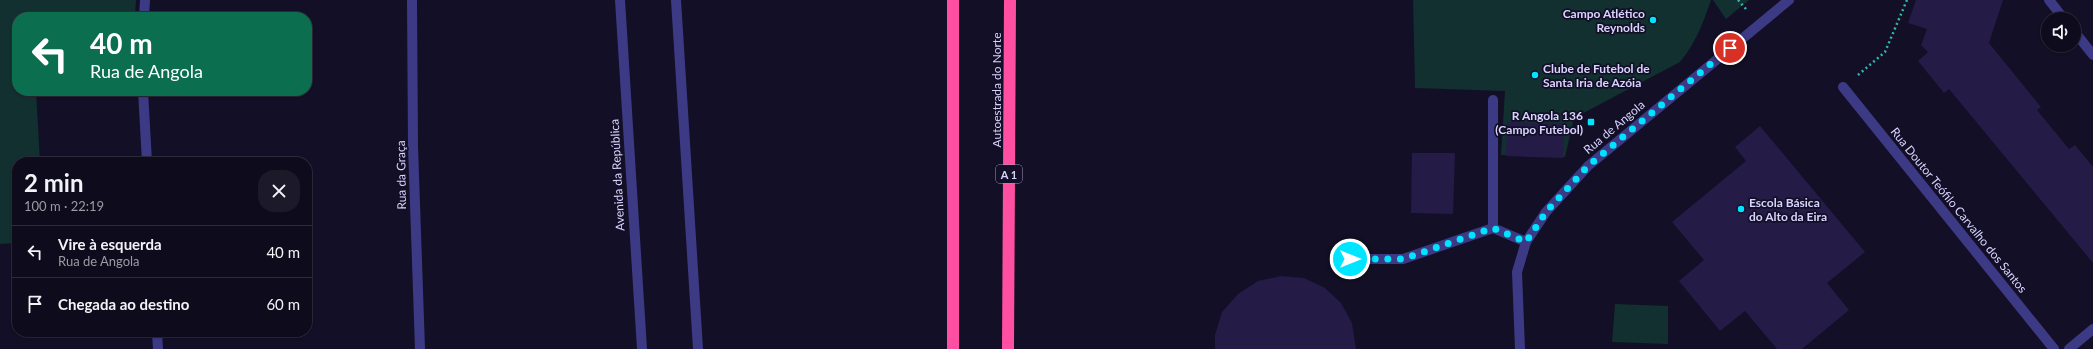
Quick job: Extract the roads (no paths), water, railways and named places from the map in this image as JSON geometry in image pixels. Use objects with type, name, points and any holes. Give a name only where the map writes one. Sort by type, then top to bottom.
[{"type":"highway","points":[[954,0],[954,349]]},
{"type":"highway","name":"Autoestrada do Norte","points":[[1008,349],[1010,0]]},
{"type":"street","points":[[144,12],[145,0]]},
{"type":"street","name":"Rua da Graça","points":[[412,0],[413,146],[420,349]]},
{"type":"street","name":"Avenida da República","points":[[620,0],[642,349]]},
{"type":"street","points":[[676,0],[698,349]]},
{"type":"street","name":"Rua de Angola","points":[[1520,349],[1517,272],[1526,242],[1546,212],[1588,166],[1789,0]]},
{"type":"street","points":[[2048,0],[2058,12]]},
{"type":"street","points":[[2081,40],[2093,55]]},
{"type":"street","name":"Rua Doutor Teófilo Carvalho dos Santos","points":[[1843,87],[2054,349]]},
{"type":"street","points":[[143,96],[147,157]]},
{"type":"street","points":[[1493,100],[1493,228]]},
{"type":"street","points":[[1350,259],[1403,259],[1493,228],[1526,242]]},
{"type":"street","points":[[2068,349],[2093,330]]},
{"type":"street","points":[[157,337],[158,349]]},
{"type":"place","name":"Campo Atlético Reynolds","points":[[1653,20]]},
{"type":"place","name":"Clube de Futebol de Santa Iria de Azóia","points":[[1535,75]]},
{"type":"place","name":"R Angola 136 (Campo Futebol)","points":[[1591,122]]},
{"type":"place","name":"Escola Básica do Alto da Eira","points":[[1741,209]]}]
